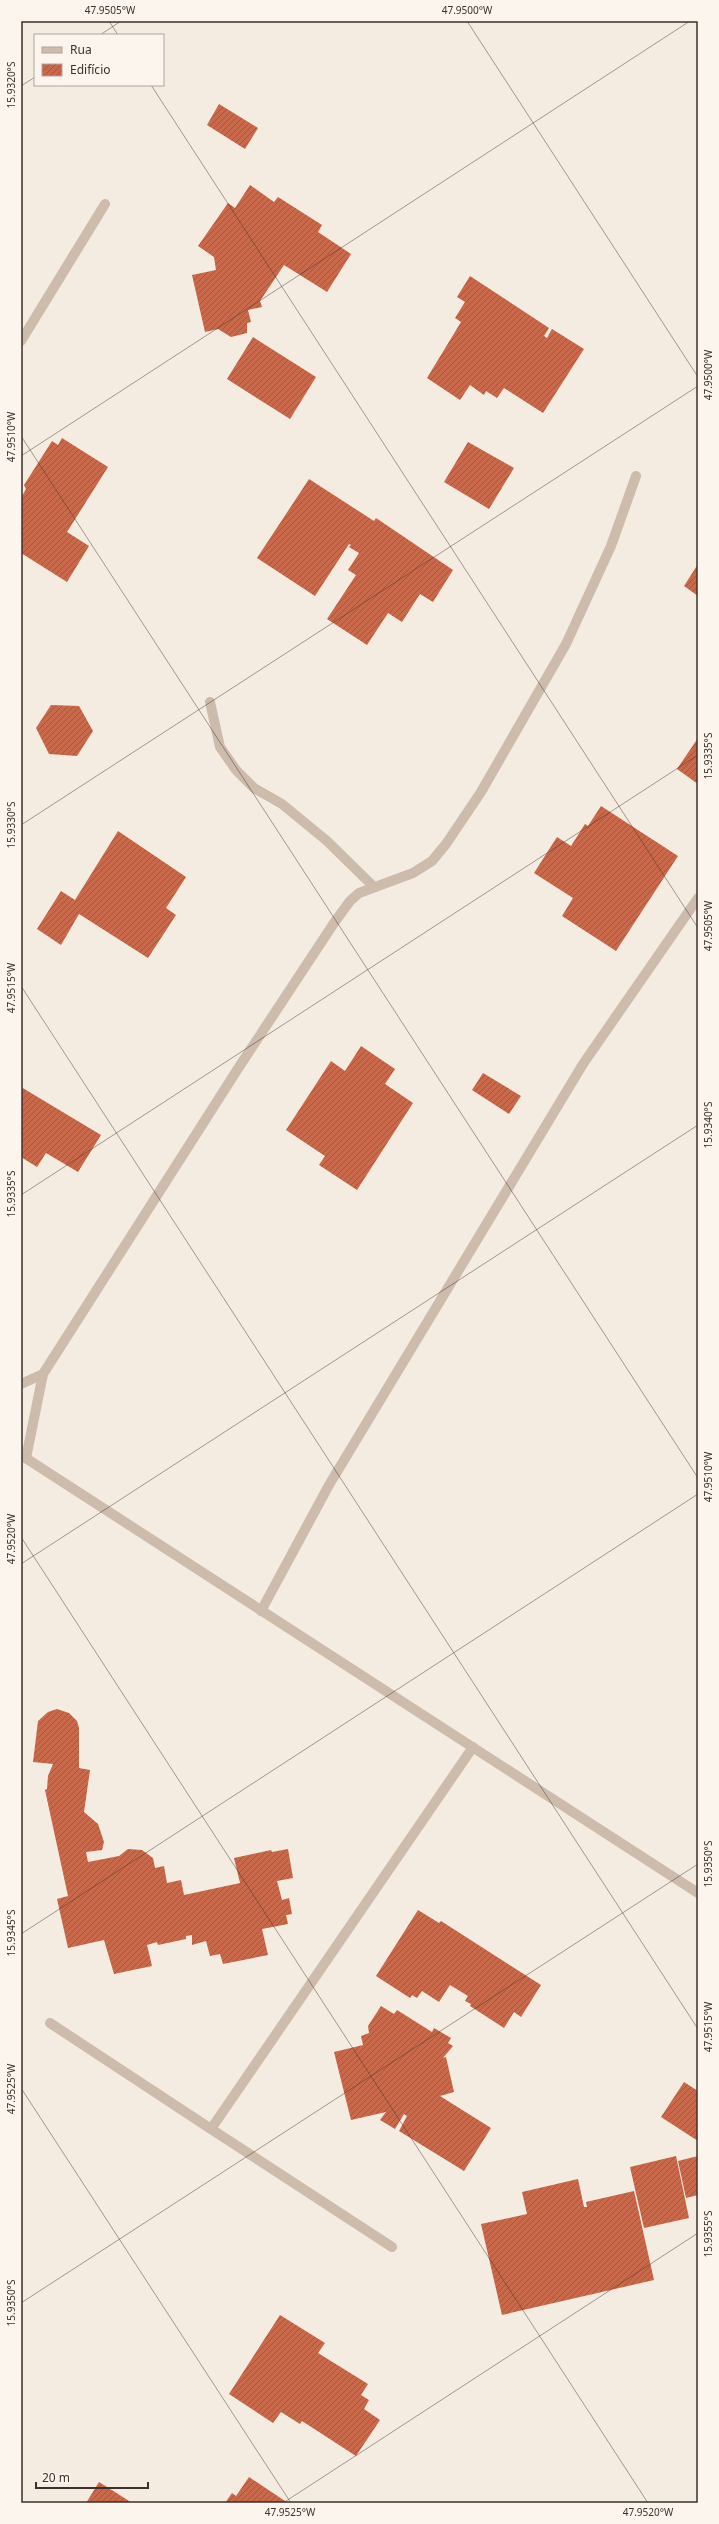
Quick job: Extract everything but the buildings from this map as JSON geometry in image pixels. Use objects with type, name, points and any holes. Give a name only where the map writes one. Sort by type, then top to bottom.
[{"type":"street","points":[[21,341],[105,204]]},
{"type":"street","points":[[636,476],[611,546],[566,644],[481,792],[446,844],[432,861],[413,874],[359,893],[350,900],[334,923],[239,1067],[43,1374],[24,1456],[698,1893]]},
{"type":"street","points":[[210,702],[220,747],[236,770],[254,788],[282,804],[327,841],[374,887]]},
{"type":"street","points":[[261,1611],[329,1485],[583,1064],[698,898]]},
{"type":"street","points":[[21,1384],[43,1374]]},
{"type":"street","points":[[212,2129],[473,1747]]},
{"type":"street","points":[[50,2023],[392,2247]]}]
